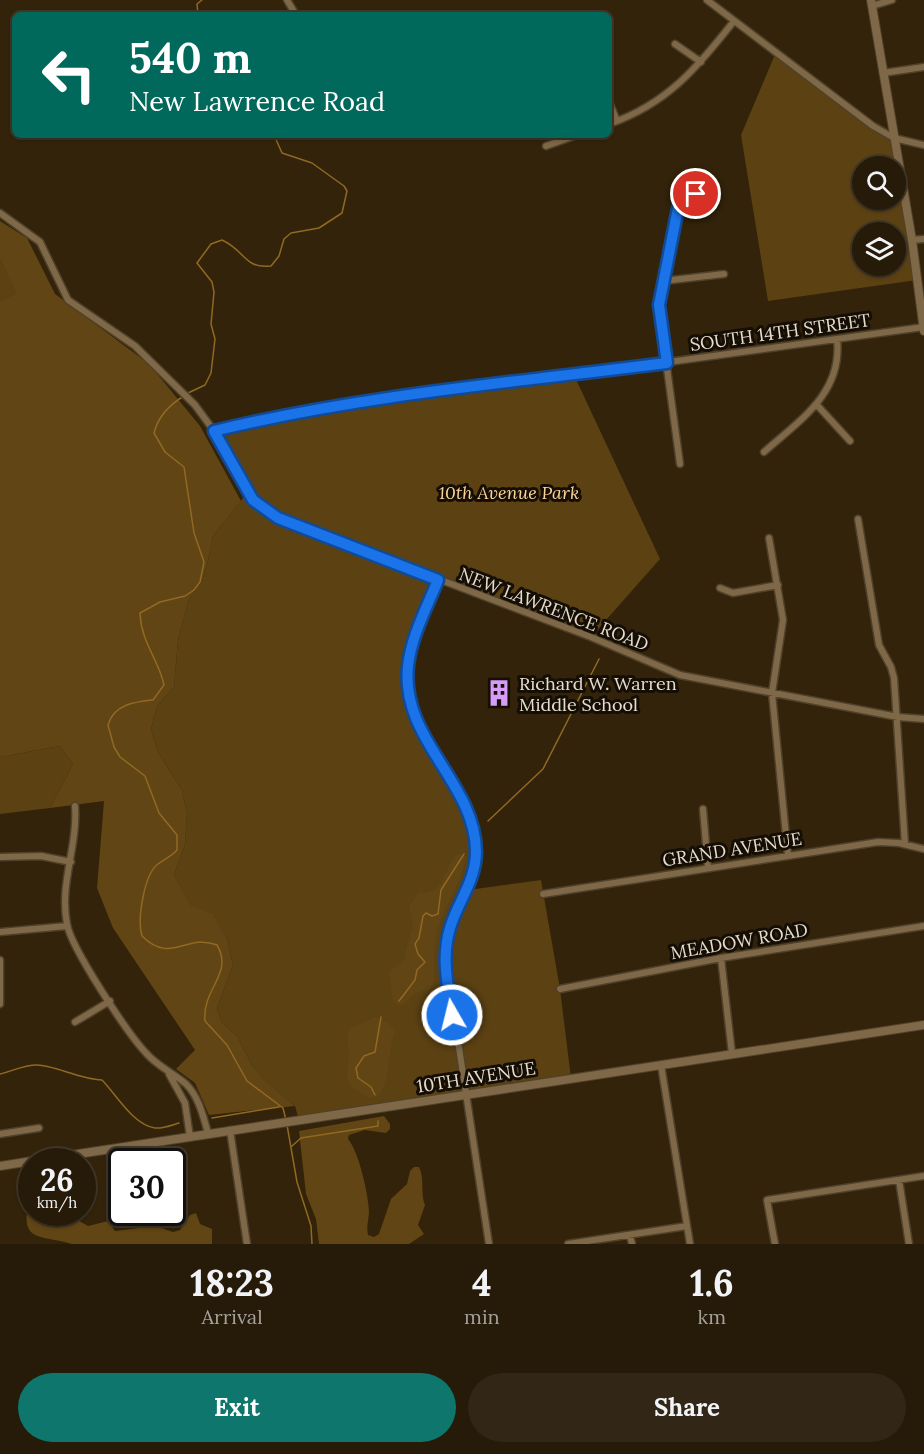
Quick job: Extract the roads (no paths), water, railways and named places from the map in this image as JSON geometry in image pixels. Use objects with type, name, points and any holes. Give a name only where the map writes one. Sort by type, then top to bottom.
[{"type":"street","points":[[707,0],[860,117],[894,138],[924,146]]},
{"type":"street","points":[[892,0],[872,3],[912,240],[924,328]]},
{"type":"street","points":[[612,123],[658,101],[701,62],[734,21]]},
{"type":"street","points":[[675,44],[701,62]]},
{"type":"street","points":[[883,73],[924,67]]},
{"type":"street","points":[[612,109],[617,121]]},
{"type":"street","points":[[546,146],[569,138]]},
{"type":"street","points":[[680,464],[659,305],[681,203],[690,195],[712,191]]},
{"type":"street","name":"NEW LAWRENCE ROAD","points":[[0,213],[40,242],[68,300],[135,346],[195,405],[214,431],[248,493],[259,506],[278,518],[587,636],[680,675],[898,717],[924,719]]},
{"type":"street","points":[[912,240],[924,238]]},
{"type":"street","points":[[663,281],[724,274]]},
{"type":"street","name":"SOUTH 14TH STREET","points":[[214,431],[296,413],[573,373],[667,363],[924,328]]},
{"type":"street","points":[[765,452],[817,405],[832,383],[837,368],[837,339]]},
{"type":"street","points":[[817,405],[850,441]]},
{"type":"street","points":[[858,519],[876,632],[879,645],[891,667],[898,717],[905,844]]},
{"type":"street","points":[[769,538],[783,629],[772,693],[788,856]]},
{"type":"street","points":[[438,580],[413,644],[407,681],[409,698],[418,727],[464,804],[471,818],[475,835],[474,873],[450,926],[445,956],[489,1244]]},
{"type":"street","points":[[720,588],[733,593],[778,585]]},
{"type":"street","points":[[75,806],[77,828],[65,901],[67,926],[75,947],[145,1053],[185,1083],[193,1093],[208,1134]]},
{"type":"street","points":[[703,808],[708,868]]},
{"type":"street","name":"GRAND AVENUE","points":[[543,894],[878,842],[905,844],[924,849]]},
{"type":"street","points":[[0,857],[41,856],[71,862]]},
{"type":"street","points":[[0,932],[67,926]]},
{"type":"street","name":"MEADOW ROAD","points":[[560,989],[721,958],[924,926]]},
{"type":"street","points":[[721,958],[732,1054]]},
{"type":"street","points":[[0,960],[0,1004]]},
{"type":"street","points":[[75,1022],[110,1001]]},
{"type":"street","name":"10TH AVENUE","points":[[96,1151],[924,1025]]},
{"type":"street","points":[[661,1065],[690,1244]]},
{"type":"street","points":[[169,1073],[184,1103],[190,1137]]},
{"type":"street","points":[[0,1134],[39,1128]]},
{"type":"street","points":[[230,1130],[247,1244]]},
{"type":"street","name":"10TH AVENUE","points":[[0,1165],[18,1163]]},
{"type":"street","points":[[775,1244],[767,1200],[924,1176]]},
{"type":"street","points":[[899,1180],[909,1244]]},
{"type":"street","points":[[568,1244],[687,1226]]},
{"type":"street","points":[[630,1235],[632,1244]]},
{"type":"waterway","points":[[198,12],[197,4],[202,0]]},
{"type":"waterway","points":[[188,393],[205,385],[211,373],[215,339],[211,324],[214,292],[212,282],[197,263],[211,244],[222,240],[255,265],[271,266],[279,256],[284,239],[291,233],[319,228],[342,213],[347,191],[344,186],[312,163],[282,153],[275,138]]},
{"type":"waterway","points":[[184,396],[165,412],[154,433],[165,452],[184,467],[194,533],[204,562],[200,582],[185,596],[160,602],[140,613],[143,633],[164,685],[153,700],[132,703],[120,708],[108,725],[114,747],[120,757],[145,776],[159,813],[177,835],[177,850],[153,869],[145,887],[140,919],[142,936],[162,948],[206,942],[217,945],[222,964],[205,1009],[205,1021],[227,1045],[247,1081],[283,1108],[286,1120]]},
{"type":"waterway","points":[[488,821],[543,769],[599,659]]},
{"type":"waterway","points":[[399,1001],[415,980],[417,970],[425,962],[418,954],[415,944],[419,938],[423,916],[426,913],[432,916],[438,914],[441,890],[464,854]]},
{"type":"waterway","points":[[375,1095],[371,1087],[358,1078],[356,1068],[364,1056],[375,1052],[381,1017]]},
{"type":"waterway","points":[[0,1074],[37,1065],[102,1080],[125,1108],[147,1126],[161,1128],[179,1123]]},
{"type":"waterway","points":[[212,1118],[279,1107]]},
{"type":"waterway","points":[[292,1146],[301,1138],[378,1126],[378,1121]]},
{"type":"waterway","points":[[287,1125],[297,1182],[311,1226],[312,1244]]},
{"type":"place","name":"Richard W. Warren Middle School","points":[[499,693]]},
{"type":"park label","name":"10th Avenue Park","points":[[509,492]]}]
